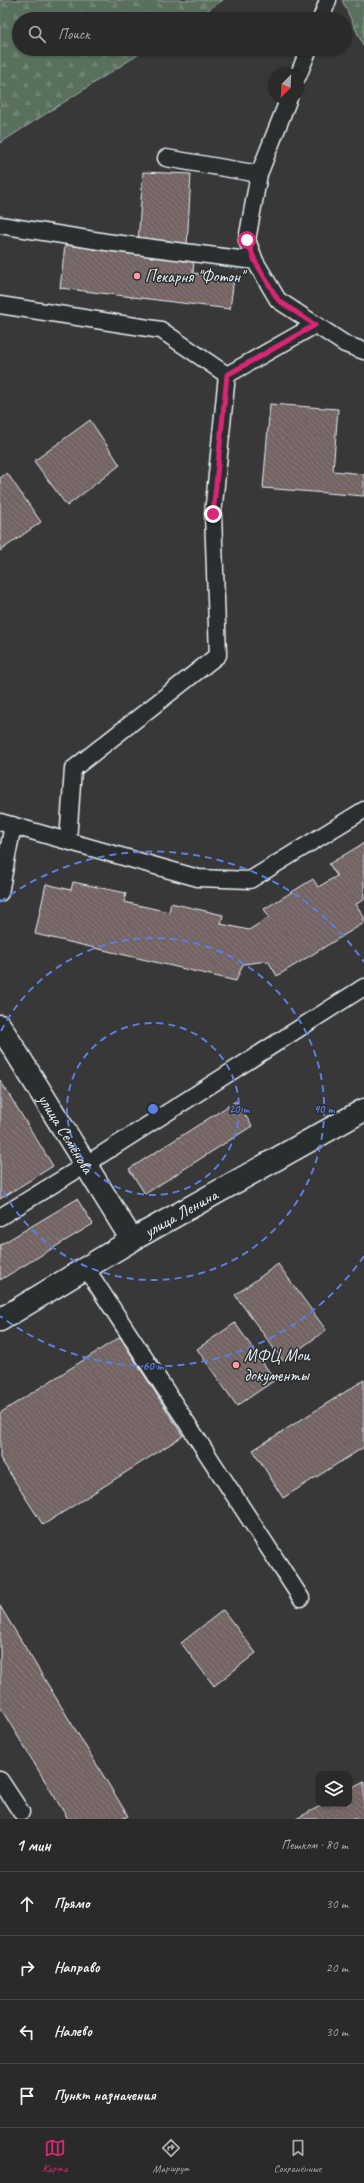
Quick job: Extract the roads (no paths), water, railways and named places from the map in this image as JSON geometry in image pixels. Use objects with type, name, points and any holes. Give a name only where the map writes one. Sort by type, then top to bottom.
[{"type":"main road","name":"улица Семёнова","points":[[0,1026],[132,1240]]},
{"type":"main road","name":"улица Ленина","points":[[0,1320],[132,1240],[364,1110]]},
{"type":"lane","points":[[324,12],[328,0]]},
{"type":"lane","points":[[301,68],[306,56]]},
{"type":"lane","points":[[287,104],[259,174],[247,240],[255,261],[278,300],[345,344],[364,350]]},
{"type":"lane","points":[[166,158],[259,174]]},
{"type":"lane","points":[[0,225],[106,242],[255,261]]},
{"type":"lane","points":[[0,305],[161,330],[227,375]]},
{"type":"lane","points":[[227,375],[315,325]]},
{"type":"lane","points":[[68,841],[73,769],[218,655],[213,514],[227,375]]},
{"type":"lane","points":[[0,893],[6,824],[198,878],[250,880],[364,810]]},
{"type":"lane","points":[[0,1216],[85,1165],[364,987]]},
{"type":"lane","points":[[86,1268],[301,1598]]},
{"type":"lane","points":[[0,1780],[21,1812]]},
{"type":"place","name":"Пекарня \"Фотон\"","points":[[137,276]]},
{"type":"place","name":"МФЦ Мои документы","points":[[236,1365]]}]
